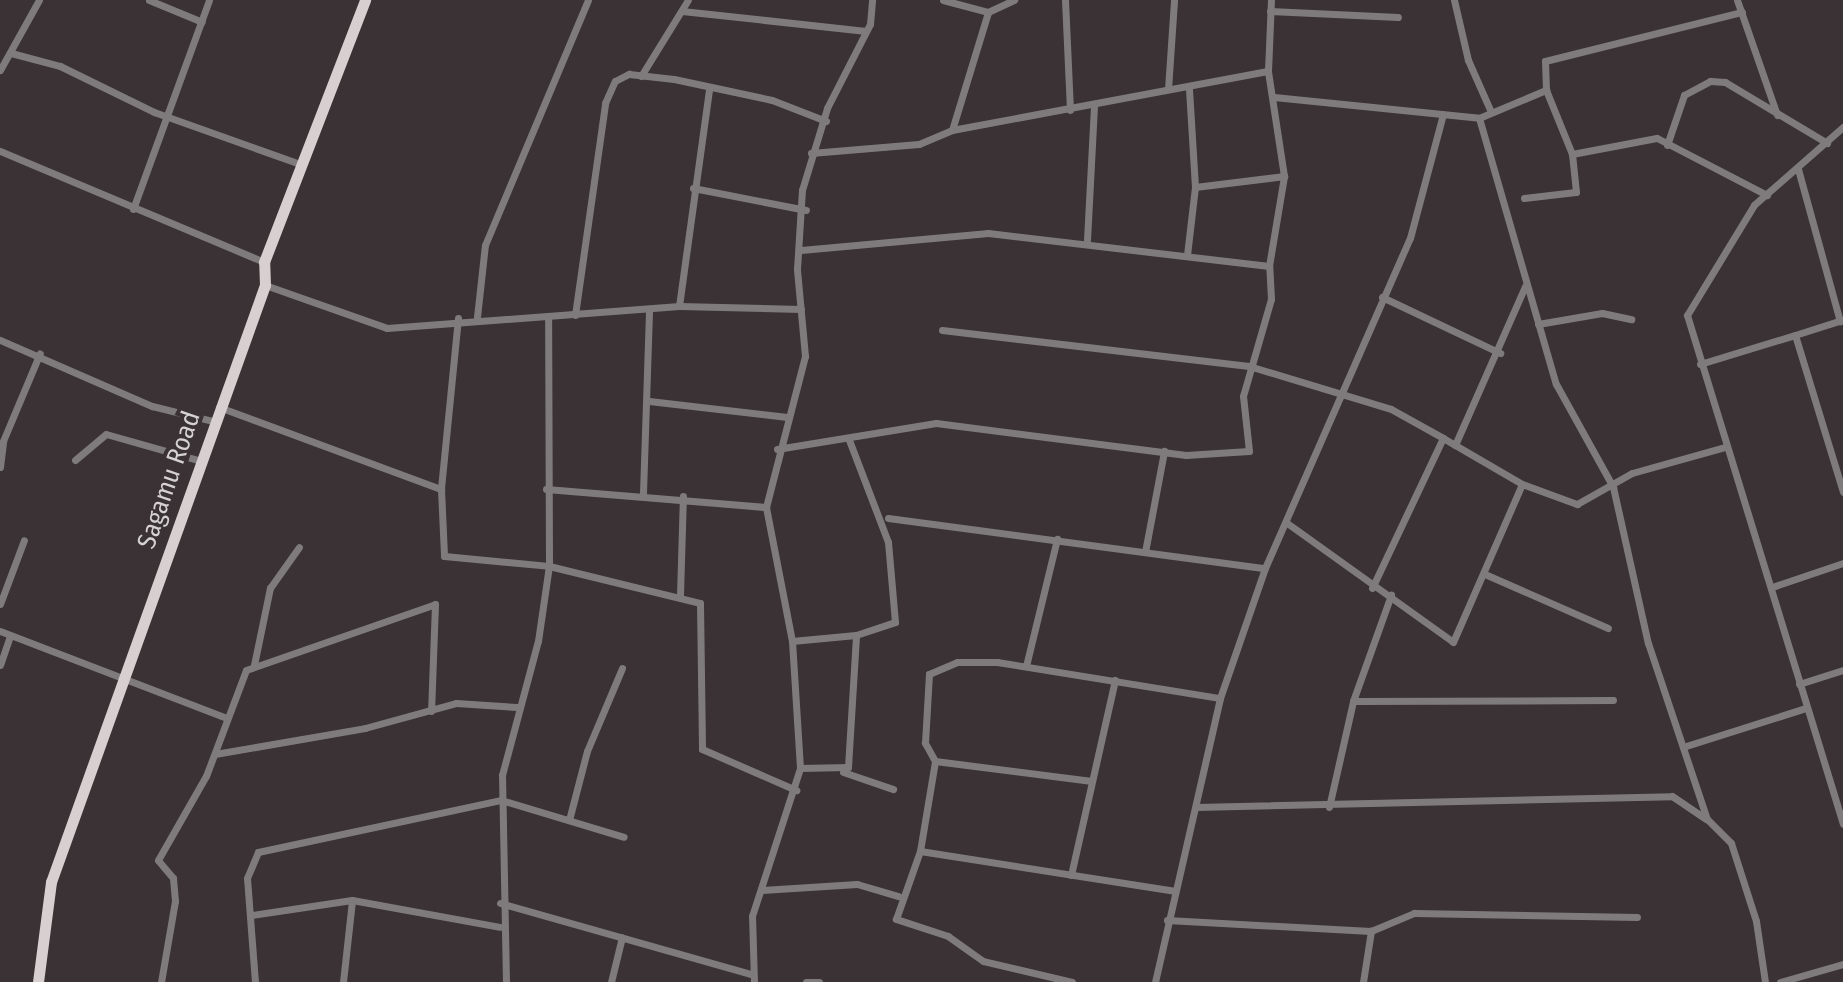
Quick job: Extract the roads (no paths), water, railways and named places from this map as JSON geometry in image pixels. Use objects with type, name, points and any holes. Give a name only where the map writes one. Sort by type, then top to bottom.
[{"type":"highway","name":"Sagamu Road","points":[[40,981],[51,882],[198,460],[265,285],[264,262],[365,0]]},
{"type":"street","points":[[0,70],[39,0]]},
{"type":"street","points":[[149,0],[202,22]]},
{"type":"street","points":[[133,209],[209,0]]},
{"type":"street","points":[[477,317],[485,245],[588,0]]},
{"type":"street","points":[[641,76],[688,0]]},
{"type":"street","points":[[500,903],[752,978],[752,916],[796,790],[800,768],[792,641],[766,507],[777,449],[805,356],[801,250],[806,210],[802,190],[811,153],[866,31],[872,0]]},
{"type":"street","points":[[943,0],[988,12],[1014,0]]},
{"type":"street","points":[[1065,0],[1070,110]]},
{"type":"street","points":[[1168,89],[1174,0]]},
{"type":"street","points":[[777,449],[849,440],[936,423],[1164,451],[1249,451],[1243,396],[1249,366],[1271,299],[1269,266],[1284,176],[1268,71],[1271,0]]},
{"type":"street","points":[[1454,0],[1468,60],[1491,112]]},
{"type":"street","points":[[1737,0],[1778,116]]},
{"type":"street","points":[[682,11],[866,31]]},
{"type":"street","points":[[1270,11],[1398,17]]},
{"type":"street","points":[[952,130],[988,12]]},
{"type":"street","points":[[1524,198],[1576,192],[1572,154],[1546,90],[1545,61],[1742,12]]},
{"type":"street","points":[[11,53],[60,66],[168,116],[300,164]]},
{"type":"street","points":[[811,153],[919,144],[952,130],[1094,106],[1168,89],[1189,89],[1268,71]]},
{"type":"street","points":[[575,315],[609,89],[629,74],[772,100],[826,121]]},
{"type":"street","points":[[1667,145],[1684,95],[1710,81],[1725,82],[1827,143]]},
{"type":"street","points":[[1187,255],[1195,187],[1189,89]]},
{"type":"street","points":[[679,306],[709,90]]},
{"type":"street","points":[[1274,97],[1479,118],[1546,90]]},
{"type":"street","points":[[1087,240],[1094,106]]},
{"type":"street","points":[[1155,982],[1220,698],[1265,568],[1343,393],[1428,186],[1443,114]]},
{"type":"street","points":[[1479,118],[1556,384],[1613,487],[1648,643],[1686,746],[1707,819]]},
{"type":"street","points":[[1843,127],[1767,195],[1716,261],[1687,315],[1843,824]]},
{"type":"street","points":[[1572,154],[1657,138],[1767,195]]},
{"type":"street","points":[[0,151],[264,262]]},
{"type":"street","points":[[1700,364],[1842,321],[1798,169]]},
{"type":"street","points":[[1195,187],[1284,176]]},
{"type":"street","points":[[693,188],[806,210]]},
{"type":"street","points":[[801,250],[964,234],[1087,240],[1269,266]]},
{"type":"street","points":[[265,285],[387,328],[458,318],[548,317],[649,311],[679,306],[801,309]]},
{"type":"street","points":[[1455,445],[1500,353],[1525,285]]},
{"type":"street","points":[[1382,297],[1500,353]]},
{"type":"street","points":[[643,493],[649,401],[649,311]]},
{"type":"street","points":[[1538,324],[1602,313],[1631,319]]},
{"type":"street","points":[[506,982],[500,927],[501,800],[517,707],[538,641],[549,566],[546,489],[548,317]]},
{"type":"street","points":[[458,318],[441,489],[444,556],[549,566],[680,595],[700,603],[704,619],[702,749],[796,790]]},
{"type":"street","points":[[942,330],[1249,366],[1343,393],[1443,438],[1522,484],[1577,504],[1613,487],[1632,473],[1725,447]]},
{"type":"street","points":[[1795,335],[1843,492]]},
{"type":"street","points":[[0,340],[40,353],[152,406],[213,421]]},
{"type":"street","points":[[0,467],[2,440],[40,353]]},
{"type":"street","points":[[649,401],[787,417]]},
{"type":"street","points":[[218,406],[441,489]]},
{"type":"street","points":[[75,460],[106,434],[198,460]]},
{"type":"street","points":[[1372,588],[1443,438]]},
{"type":"street","points":[[792,641],[856,635],[889,627],[896,612],[888,542],[849,440]]},
{"type":"street","points":[[1145,552],[1164,451]]},
{"type":"street","points":[[1287,523],[1372,588],[1391,595],[1453,642],[1487,575],[1522,484]]},
{"type":"street","points":[[546,489],[683,496],[766,507]]},
{"type":"street","points":[[680,595],[683,496]]},
{"type":"street","points":[[888,518],[1265,568]]},
{"type":"street","points":[[1026,666],[1057,539]]},
{"type":"street","points":[[0,604],[24,540]]},
{"type":"street","points":[[161,982],[175,901],[173,878],[158,860],[215,754],[224,717],[254,665],[270,588],[299,547]]},
{"type":"street","points":[[1772,587],[1843,563]]},
{"type":"street","points":[[1487,575],[1608,628]]},
{"type":"street","points":[[1329,807],[1353,701],[1391,595]]},
{"type":"street","points":[[254,665],[435,604],[431,711]]},
{"type":"street","points":[[0,631],[124,675],[224,717]]},
{"type":"street","points":[[843,772],[856,635]]},
{"type":"street","points":[[0,665],[10,636]]},
{"type":"street","points":[[1072,982],[983,961],[948,936],[896,919],[898,896],[920,851],[935,761],[925,743],[929,674],[957,662],[1026,666],[1220,698]]},
{"type":"street","points":[[569,820],[587,751],[622,668]]},
{"type":"street","points":[[1799,684],[1843,670]]},
{"type":"street","points":[[1071,875],[1115,680]]},
{"type":"street","points":[[1353,701],[1613,700]]},
{"type":"street","points":[[215,754],[431,711],[456,703],[517,707]]},
{"type":"street","points":[[1686,746],[1806,708]]},
{"type":"street","points":[[935,761],[1092,781]]},
{"type":"street","points":[[800,768],[843,772],[893,789]]},
{"type":"street","points":[[1196,807],[1329,807],[1672,796],[1707,819],[1731,843],[1765,982]]},
{"type":"street","points":[[255,982],[247,866],[258,852],[501,800],[624,837]]},
{"type":"street","points":[[920,851],[1174,891]]},
{"type":"street","points":[[762,890],[857,884],[898,896]]},
{"type":"street","points":[[252,915],[352,900],[500,927]]},
{"type":"street","points":[[343,982],[352,900]]},
{"type":"street","points":[[1167,920],[1371,931],[1414,913],[1637,917]]},
{"type":"street","points":[[1363,982],[1371,931]]},
{"type":"street","points":[[611,982],[622,937]]},
{"type":"street","points":[[1780,982],[1843,964]]},
{"type":"street","points":[[1025,973],[1025,982]]},
{"type":"street","points":[[806,982],[819,982]]}]
